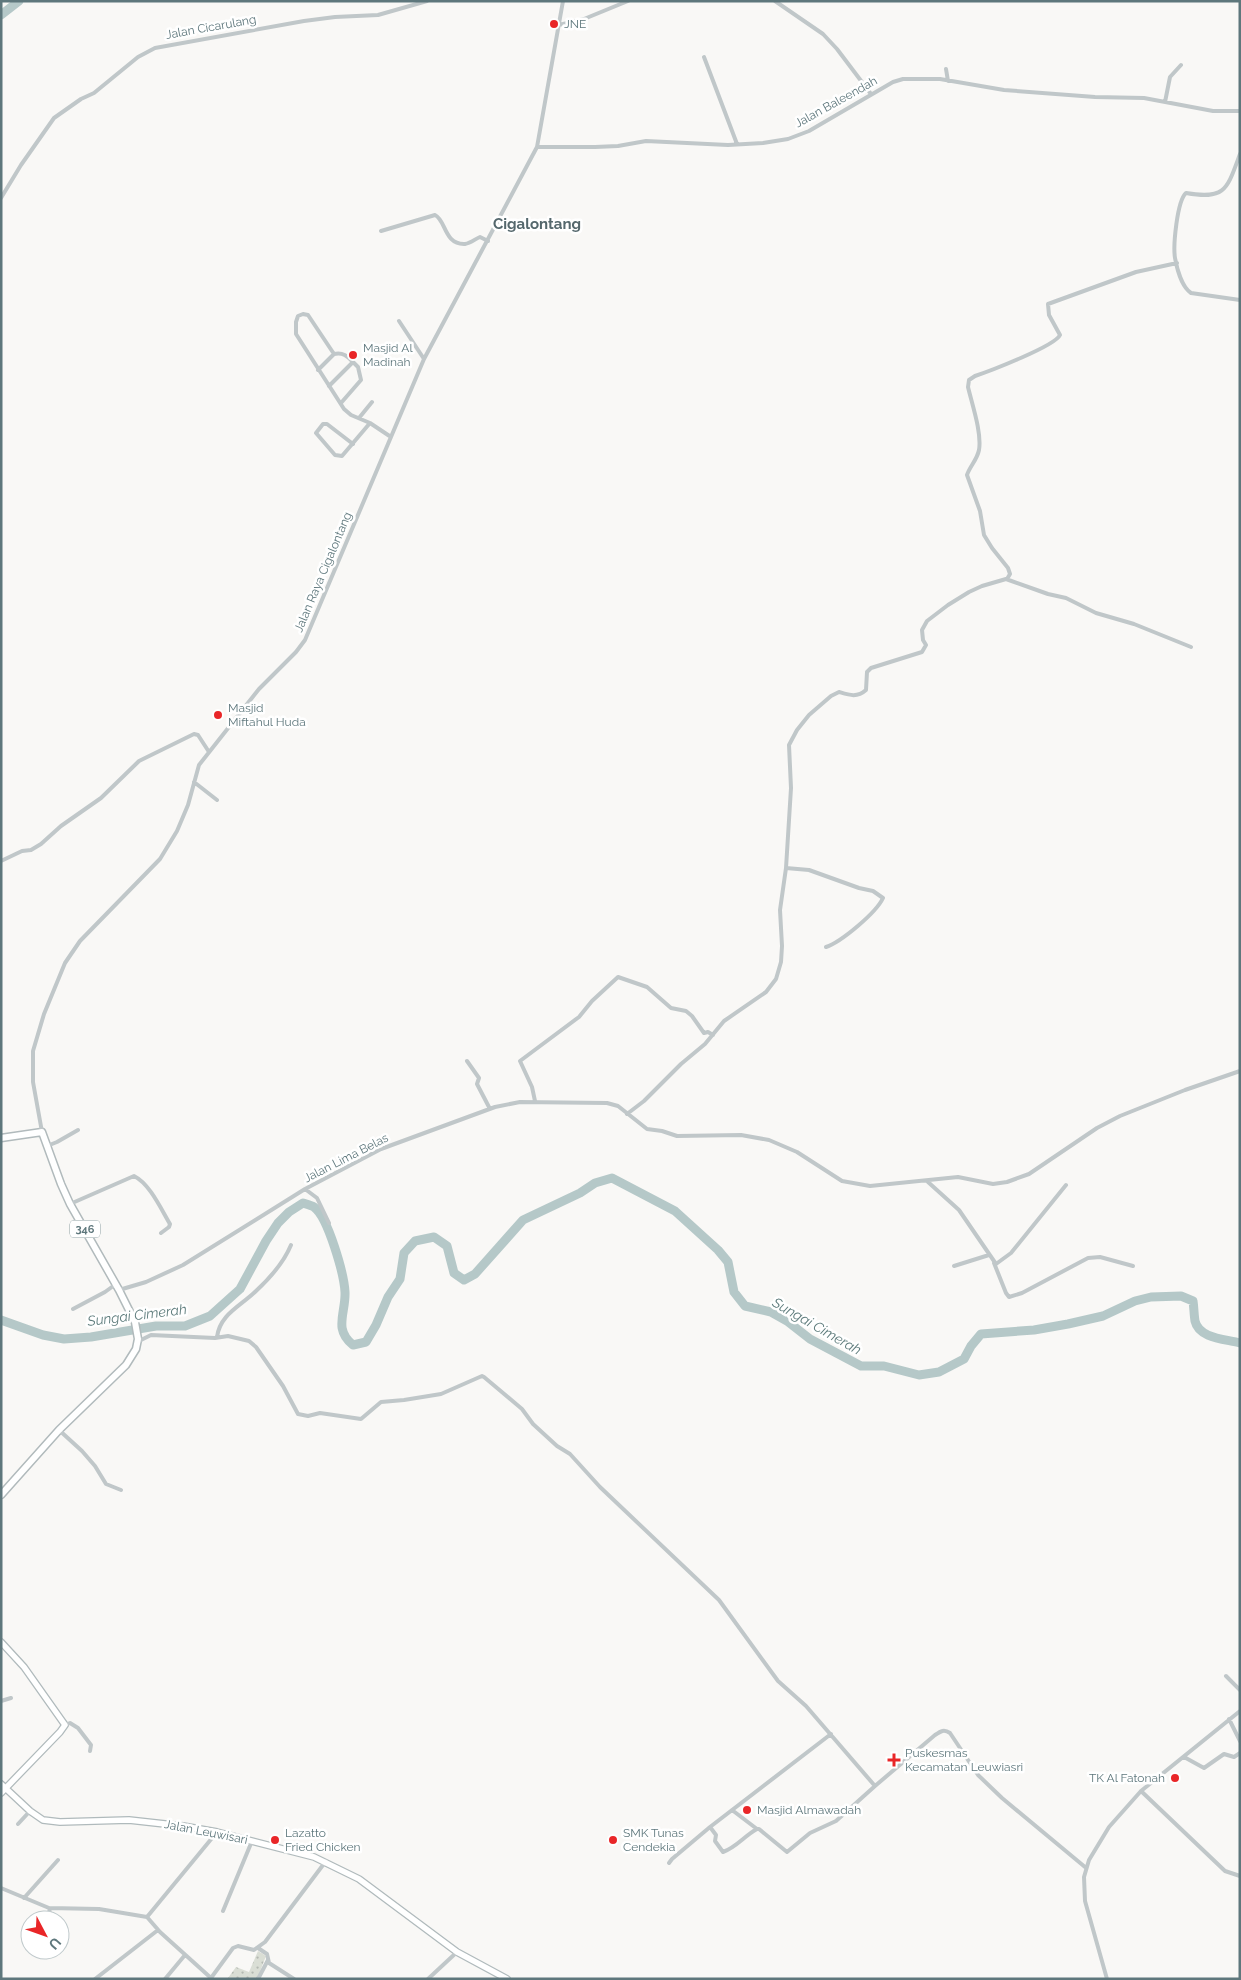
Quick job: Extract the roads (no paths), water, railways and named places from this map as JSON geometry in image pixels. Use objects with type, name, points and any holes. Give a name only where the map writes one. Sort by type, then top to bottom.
[{"type":"main road","points":[[1,1138],[42,1132]]},
{"type":"main road","name":"346","points":[[1,1495],[58,1430],[120,1373],[133,1357],[137,1340],[135,1322],[118,1287],[70,1204],[42,1132]]},
{"type":"main road","points":[[1,1642],[24,1667],[65,1725],[3,1788]]},
{"type":"main road","name":"Jalan Leuwisari","points":[[3,1788],[43,1820],[53,1822],[129,1820],[217,1832],[326,1861],[374,1890],[457,1952],[506,1979]]},
{"type":"street","name":"Jalan Cicarulang","points":[[1,198],[20,165],[54,118],[81,99],[94,93],[138,57],[155,48],[304,21],[378,15],[427,1]]},
{"type":"street","name":"Jalan Raya Cigalontang","points":[[42,1132],[33,1082],[33,1051],[56,982],[76,946],[151,870],[169,846],[188,805],[196,772],[259,689],[296,652],[305,640],[424,359],[537,147],[563,1]]},
{"type":"street","points":[[559,25],[584,19],[628,1]]},
{"type":"street","points":[[775,1],[823,34],[837,49],[871,94]]},
{"type":"street","points":[[704,57],[737,144]]},
{"type":"street","points":[[1165,102],[1170,77],[1181,65]]},
{"type":"street","points":[[946,69],[948,81]]},
{"type":"street","name":"Jalan Baleendah","points":[[537,147],[610,146],[646,141],[737,144],[763,143],[788,139],[809,131],[871,94],[893,82],[903,79],[948,81],[1004,90],[1144,98],[1213,111],[1240,111]]},
{"type":"street","points":[[1240,154],[1229,184],[1220,192],[1204,196],[1186,193],[1183,195],[1178,210],[1175,255],[1183,284],[1189,292],[1240,300]]},
{"type":"street","points":[[381,231],[435,215],[438,216],[448,237],[457,242],[466,244],[480,237],[488,241]]},
{"type":"street","points":[[1007,579],[1010,574],[1008,568],[984,535],[980,511],[967,475],[979,450],[979,432],[968,387],[971,378],[1034,352],[1059,337],[1049,315],[1048,304],[1136,272],[1177,263]]},
{"type":"street","points":[[334,354],[308,315],[298,316],[296,334],[340,404],[348,413],[370,423],[391,438]]},
{"type":"street","points":[[399,321],[424,359]]},
{"type":"street","points":[[318,370],[334,354],[340,352],[358,367],[361,380],[340,404]]},
{"type":"street","points":[[329,386],[353,362]]},
{"type":"street","points":[[359,418],[372,402]]},
{"type":"street","points":[[353,444],[327,424],[323,424],[316,432],[321,440],[338,457],[342,456],[353,444],[370,423]]},
{"type":"street","points":[[627,1114],[650,1096],[680,1064],[702,1047],[726,1020],[769,989],[776,979],[781,962],[780,910],[786,868],[791,788],[789,745],[797,730],[812,712],[839,692],[851,696],[863,693],[866,690],[867,672],[871,668],[922,652],[926,645],[923,640],[922,630],[927,621],[948,605],[982,586],[1007,579],[1048,594],[1066,598],[1096,613],[1134,624],[1191,647]]},
{"type":"street","points":[[1,861],[22,850],[31,850],[41,844],[61,826],[101,798],[134,764],[148,755],[194,734],[198,735],[210,752]]},
{"type":"street","points":[[194,781],[217,800]]},
{"type":"street","points":[[786,868],[809,870],[859,888],[873,891],[884,898],[878,907],[852,930],[835,944],[826,947]]},
{"type":"street","points":[[535,1101],[532,1087],[520,1061],[579,1017],[592,1000],[618,977],[647,987],[671,1008],[686,1011],[704,1033],[708,1032],[713,1035]]},
{"type":"street","points":[[466,1061],[479,1078],[477,1084],[490,1109]]},
{"type":"street","name":"Jalan Lima Belas","points":[[73,1309],[105,1292],[118,1287],[146,1282],[183,1265],[305,1189],[381,1149],[490,1109],[520,1102],[606,1103],[618,1106],[647,1129],[677,1136],[741,1136],[769,1140],[797,1152],[842,1181],[870,1186],[958,1177],[993,1184],[1008,1182],[1029,1174],[1097,1128],[1120,1116],[1184,1090],[1240,1071]]},
{"type":"street","points":[[47,1146],[78,1130]]},
{"type":"street","points":[[70,1204],[134,1176],[140,1179],[160,1204],[170,1224],[161,1233]]},
{"type":"street","points":[[928,1181],[959,1210],[989,1254],[1009,1297],[1022,1293],[1088,1258],[1100,1257],[1133,1266]]},
{"type":"street","points":[[994,1263],[998,1264],[1011,1253],[1066,1185]]},
{"type":"street","points":[[305,1189],[317,1198],[329,1223]]},
{"type":"street","points":[[217,1337],[219,1328],[227,1315],[263,1284],[285,1257],[291,1245]]},
{"type":"street","points":[[954,1266],[989,1254]]},
{"type":"street","points":[[137,1340],[151,1335],[232,1336],[249,1341],[254,1345],[282,1386],[298,1414],[303,1416],[320,1413],[361,1419],[381,1402],[441,1394],[482,1376],[484,1377],[522,1409],[533,1424],[557,1446],[570,1454],[600,1487],[719,1600],[778,1681],[806,1706],[875,1786]]},
{"type":"street","points":[[58,1430],[82,1451],[95,1466],[106,1484],[121,1490]]},
{"type":"street","points":[[1226,1676],[1240,1690]]},
{"type":"street","points":[[1,1701],[11,1698]]},
{"type":"street","points":[[1107,1979],[1085,1901],[1083,1886],[1085,1867],[1106,1832],[1140,1791],[1240,1711]]},
{"type":"street","points":[[1230,1719],[1240,1741]]},
{"type":"street","points":[[65,1725],[70,1723],[78,1728],[91,1745],[90,1751]]},
{"type":"street","points":[[732,1810],[787,1852],[792,1850],[810,1833],[836,1821],[935,1735],[942,1730],[946,1730],[950,1733],[978,1775],[1002,1798],[1085,1867]]},
{"type":"street","points":[[669,1864],[672,1859],[710,1827],[831,1734]]},
{"type":"street","points":[[1184,1756],[1204,1768],[1224,1754],[1234,1757],[1240,1753]]},
{"type":"street","points":[[1140,1791],[1222,1869],[1240,1876]]},
{"type":"street","points":[[18,1824],[30,1811]]},
{"type":"street","points":[[710,1827],[716,1835],[715,1842],[723,1852],[733,1848],[757,1829]]},
{"type":"street","points":[[147,1917],[217,1832]]},
{"type":"street","points":[[223,1911],[252,1841]]},
{"type":"street","points":[[24,1898],[58,1860]]},
{"type":"street","points":[[1,1888],[49,1908],[99,1909],[147,1917],[158,1930],[211,1978],[233,1948],[238,1946],[254,1950],[265,1942],[326,1861]]},
{"type":"street","points":[[95,1979],[158,1930]]},
{"type":"street","points":[[258,1948],[267,1954],[270,1964],[294,1979]]},
{"type":"street","points":[[428,1979],[457,1952]]},
{"type":"street","points":[[165,1979],[185,1955]]},
{"type":"street","points":[[258,1979],[268,1960]]},
{"type":"waterway","points":[[1,15],[19,1]]},
{"type":"waterway","name":"Sungai Cimerah","points":[[1,1320],[43,1335],[64,1339],[91,1337],[156,1326],[185,1326],[210,1316],[240,1289],[278,1223],[289,1212],[303,1203],[314,1207],[319,1213],[325,1222],[334,1246],[342,1273],[345,1292],[342,1320],[343,1333],[353,1345],[366,1342],[376,1325],[388,1297],[400,1279],[404,1253],[415,1241],[434,1237],[447,1246],[454,1273],[464,1280],[475,1274],[523,1220],[580,1193],[595,1183],[612,1178],[675,1211],[718,1250],[728,1262],[734,1292],[745,1306],[771,1312],[787,1321],[810,1339],[861,1366],[884,1366],[919,1375],[939,1372],[964,1359],[971,1346],[981,1334],[1034,1330],[1068,1324],[1103,1316],[1135,1301],[1151,1297],[1181,1296],[1193,1301],[1195,1321],[1202,1331],[1214,1337],[1240,1343]]},
{"type":"place","name":"JNE","points":[[554,24]]},
{"type":"place","name":"Masjid Al Madinah","points":[[353,355]]},
{"type":"place","name":"Masjid Miftahul Huda","points":[[218,715]]},
{"type":"place","name":"Puskesmas Kecamatan Leuwiasri","points":[[894,1760]]},
{"type":"place","name":"TK Al Fatonah","points":[[1175,1778]]},
{"type":"place","name":"Masjid Almawadah","points":[[747,1810]]},
{"type":"place","name":"Lazatto Fried Chicken","points":[[275,1840]]},
{"type":"place","name":"SMK Tunas Cendekia","points":[[613,1840]]},
{"type":"district","name":"Cigalontang","points":[[537,224]]}]
